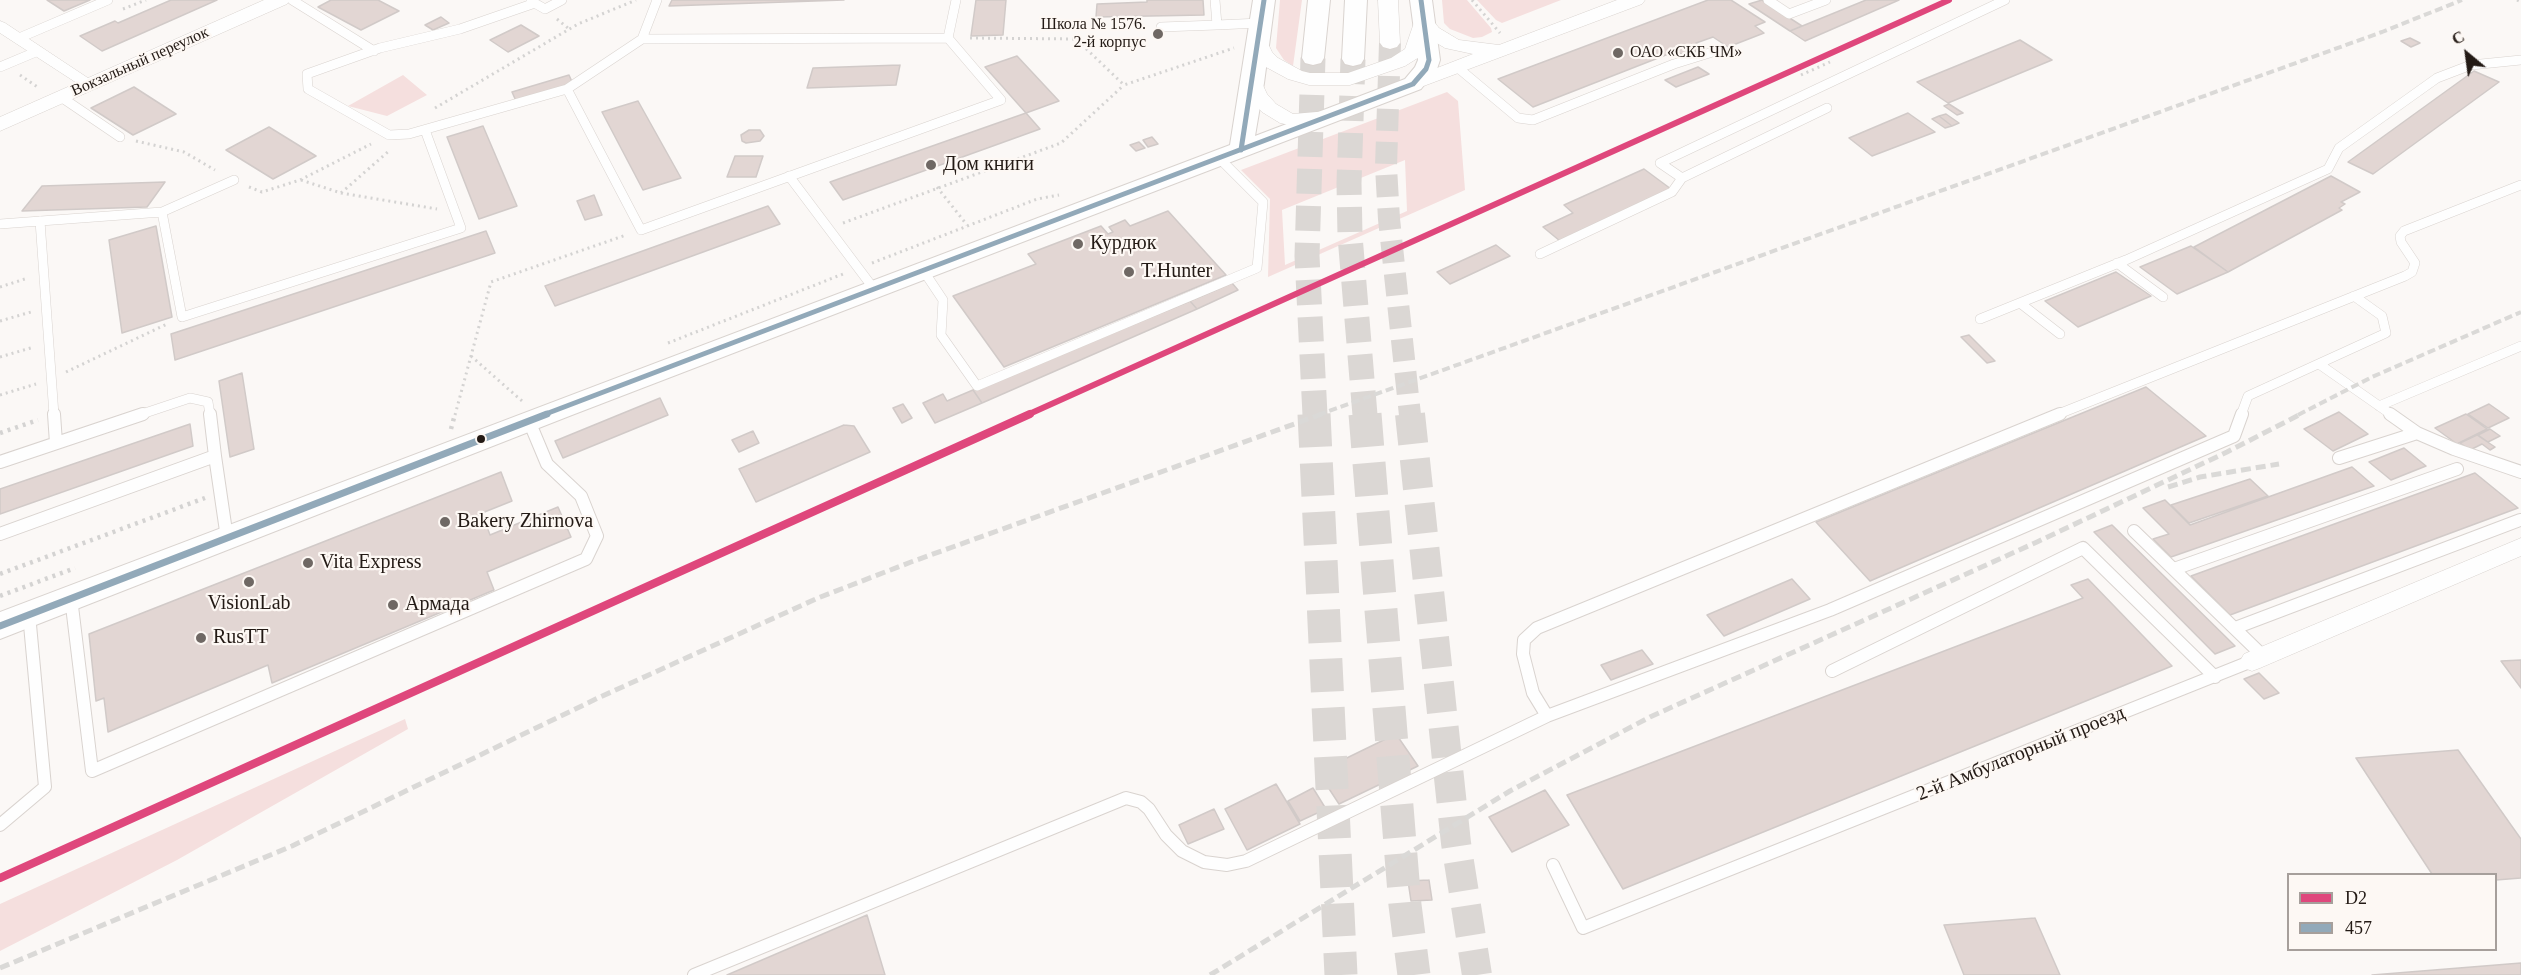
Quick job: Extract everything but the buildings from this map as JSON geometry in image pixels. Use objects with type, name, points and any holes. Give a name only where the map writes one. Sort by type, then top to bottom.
[{"type":"main road","points":[[1230,154],[1245,117],[1253,83],[1264,0]]},
{"type":"main road","points":[[1313,58],[1319,0]]},
{"type":"main road","points":[[1353,58],[1356,0]]},
{"type":"main road","points":[[0,626],[227,538],[520,413],[866,279],[923,270],[1413,84],[1426,69],[1428,60],[1422,10]]},
{"type":"street","name":"Вокзальный переулок","points":[[0,125],[280,0]]},
{"type":"street","points":[[1388,0],[1390,43]]},
{"type":"street","points":[[1422,10],[1432,32],[1452,44],[1466,48],[1502,41],[1635,0]]},
{"type":"street","points":[[1259,31],[1263,54],[1270,62],[1294,75],[1329,81],[1350,79],[1398,62],[1413,52],[1420,38],[1422,10]]},
{"type":"street","points":[[0,26],[89,84]]},
{"type":"street","points":[[1413,84],[1457,67],[1502,41]]},
{"type":"street","points":[[1253,83],[1257,96],[1269,108],[1287,119],[1299,121],[1328,117]]},
{"type":"street","name":"2-й Амбулаторный проезд","points":[[2258,659],[2521,547]]},
{"type":"lane","points":[[19,38],[108,0]]},
{"type":"lane","points":[[292,0],[374,51]]},
{"type":"lane","points":[[562,0],[545,9],[532,2],[460,29],[374,51],[307,74],[308,89],[389,135],[409,134],[567,90],[642,39],[948,38],[1001,100],[641,230],[567,90]]},
{"type":"lane","points":[[642,39],[657,0]]},
{"type":"lane","points":[[948,38],[956,0]]},
{"type":"lane","points":[[1215,0],[1217,25]]},
{"type":"lane","points":[[1768,0],[1789,14],[1826,0]]},
{"type":"lane","points":[[1682,178],[1660,163],[2005,0]]},
{"type":"lane","points":[[1161,27],[1236,24],[1259,31]]},
{"type":"lane","points":[[1457,67],[1518,118],[1533,120],[1674,64],[1719,50]]},
{"type":"lane","points":[[0,67],[38,51]]},
{"type":"lane","points":[[1980,319],[2117,263],[2328,169],[2339,148],[2437,78],[2471,65],[2521,60]]},
{"type":"lane","points":[[61,97],[120,137]]},
{"type":"lane","points":[[1540,254],[1672,192],[1682,178],[1827,108]]},
{"type":"lane","points":[[162,212],[182,317],[461,228],[425,130]]},
{"type":"lane","points":[[923,270],[943,300],[941,335],[976,386],[1257,268],[1263,202],[1230,154]]},
{"type":"lane","points":[[789,176],[866,279]]},
{"type":"lane","points":[[0,224],[162,212],[234,180]]},
{"type":"lane","points":[[1547,716],[1533,693],[1523,654],[1524,640],[1537,628],[2129,385],[2412,272],[2415,263],[2401,242],[2400,236],[2404,231],[2521,185]]},
{"type":"lane","points":[[40,221],[56,443]]},
{"type":"lane","points":[[2117,263],[2163,297]]},
{"type":"lane","points":[[694,975],[1126,798],[1141,802],[1149,809],[1166,836],[1182,851],[1204,862],[1227,866],[1246,861],[1547,716],[1830,610],[2234,436],[2248,396],[2386,333],[2382,316],[2354,296]]},
{"type":"lane","points":[[2020,303],[2060,334]]},
{"type":"lane","points":[[2379,406],[2521,345]]},
{"type":"lane","points":[[2319,364],[2417,433],[2454,449],[2521,472]]},
{"type":"lane","points":[[0,462],[190,398],[208,402],[227,538]]},
{"type":"lane","points":[[71,598],[92,771],[586,559],[597,536],[581,496],[547,464],[520,413]]},
{"type":"lane","points":[[2339,458],[2417,433]]},
{"type":"lane","points":[[0,534],[215,456]]},
{"type":"lane","points":[[2174,569],[2457,469]]},
{"type":"lane","points":[[2235,628],[2520,520]]},
{"type":"lane","points":[[2134,531],[2235,628],[2258,659]]},
{"type":"lane","points":[[1832,671],[2083,548],[2215,677]]},
{"type":"lane","points":[[0,825],[45,787],[29,614]]},
{"type":"lane","name":"2-й Амбулаторный проезд","points":[[1553,865],[1583,928],[2258,659]]},
{"type":"path","points":[[429,111],[578,24],[636,0]]},
{"type":"path","points":[[1472,0],[1502,41]]},
{"type":"path","points":[[2517,0],[2521,2]]},
{"type":"path","points":[[1232,59],[1236,24]]},
{"type":"path","points":[[948,38],[1076,39],[1124,85]]},
{"type":"path","points":[[828,228],[1061,143],[1124,85],[1234,48]]},
{"type":"path","points":[[341,193],[409,134]]},
{"type":"path","points":[[120,137],[184,152],[234,180],[262,192],[300,180],[389,135]]},
{"type":"path","points":[[300,180],[341,193],[456,212]]},
{"type":"path","points":[[938,188],[967,225]]},
{"type":"path","points":[[660,346],[866,279],[967,225],[1037,199],[1067,194]]},
{"type":"path","points":[[451,430],[491,282],[641,230]]},
{"type":"path","points":[[0,287],[44,274]]},
{"type":"path","points":[[0,321],[46,307]]},
{"type":"path","points":[[0,395],[51,379],[182,317]]},
{"type":"path","points":[[0,357],[48,342]]},
{"type":"path","points":[[471,356],[523,401],[520,413]]},
{"type":"path","points":[[0,433],[53,415]]},
{"type":"path","points":[[444,432],[461,426]]},
{"type":"path","points":[[0,574],[220,492]]},
{"type":"path","points":[[0,596],[78,567]]},
{"type":"shaded area","points":[[1280,0],[1302,0],[1293,66],[1284,60],[1276,48]]},
{"type":"shaded area","points":[[1442,0],[1467,0],[1492,32],[1473,38],[1450,29],[1444,23]]},
{"type":"shaded area","points":[[1477,0],[1561,0],[1502,23],[1496,20]]},
{"type":"shaded area","points":[[403,75],[427,95],[387,116],[348,106]]},
{"type":"shaded area","points":[[1447,92],[1458,101],[1465,190],[1268,277],[1270,199],[1241,170]],"holes":[[[1405,160],[1407,211],[1285,265],[1282,210]]]},
{"type":"shaded area","points":[[405,719],[408,729],[177,860],[0,951],[0,904]]},
{"type":"tunnel","points":[[1390,43],[1386,167],[1389,219],[1410,415]]},
{"type":"tunnel","points":[[1313,58],[1307,256],[1315,415]]},
{"type":"tunnel","points":[[1353,59],[1349,183],[1350,236],[1365,415]]},
{"type":"tunnel","points":[[1314,414],[1341,975]]},
{"type":"tunnel","points":[[1365,414],[1405,905],[1414,975]]},
{"type":"tunnel","points":[[1410,414],[1456,843],[1477,975]]},
{"type":"railway","points":[[1318,415],[2382,32],[2462,0]]},
{"type":"railway","points":[[2298,415],[2372,377],[2521,312]]},
{"type":"railway","points":[[0,968],[292,846],[598,698],[818,598],[911,562],[1322,414]]},
{"type":"railway","points":[[1210,975],[1510,791],[1650,717],[2037,542],[2227,452],[2301,414]]},
{"type":"railway","points":[[2168,487],[2200,477],[2279,464]]},
{"type":"transit line","name":"457","points":[[1241,150],[1264,0]]},
{"type":"transit line","name":"457","points":[[0,626],[562,408],[1413,84],[1426,69],[1429,60],[1421,0]]},
{"type":"transit line","name":"D2","points":[[0,878],[1949,0]]},
{"type":"place","name":"Школа № 1576. 2-й корпус","points":[[1158,34]]},
{"type":"place","name":"ОАО «СКБ ЧМ»","points":[[1618,53]]},
{"type":"place","name":"Дом книги","points":[[931,165]]},
{"type":"place","name":"Курдюк","points":[[1078,244]]},
{"type":"place","name":"T.Hunter","points":[[1129,272]]},
{"type":"place","name":"Bakery Zhirnova","points":[[445,522]]},
{"type":"place","name":"Vita Express","points":[[308,563]]},
{"type":"place","name":"VisionLab","points":[[249,582]]},
{"type":"place","name":"Армада","points":[[393,605]]},
{"type":"place","name":"RusTT","points":[[201,638]]}]
